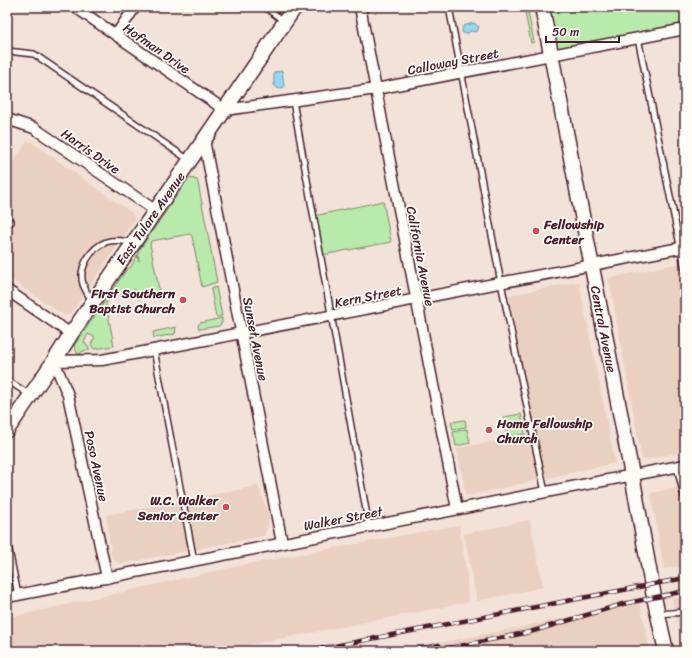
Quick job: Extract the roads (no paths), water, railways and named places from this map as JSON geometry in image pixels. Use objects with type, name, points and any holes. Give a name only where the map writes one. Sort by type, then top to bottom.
[{"type":"street","name":"Hofman Drive","points":[[75,7],[225,110]]},
{"type":"street","points":[[116,35],[135,7]]},
{"type":"street","name":"East Tulare Avenue","points":[[7,430],[295,7]]},
{"type":"street","name":"California Avenue","points":[[360,7],[458,509]]},
{"type":"street","name":"Central Avenue","points":[[542,7],[666,651]]},
{"type":"street","name":"Calloway Street","points":[[225,110],[376,89],[685,29]]},
{"type":"street","name":"Harris Drive","points":[[7,119],[34,128],[156,211]]},
{"type":"street","name":"Sunset Avenue","points":[[204,140],[282,543]]},
{"type":"street","name":"Kern Street","points":[[54,361],[102,360],[683,247]]},
{"type":"street","points":[[7,290],[71,334]]},
{"type":"street","name":"Poso Avenue","points":[[54,361],[68,395],[108,578]]},
{"type":"street","name":"Walker Street","points":[[7,597],[681,466]]},
{"type":"lane","points":[[265,7],[285,21]]},
{"type":"lane","points":[[449,7],[501,283],[545,492]]},
{"type":"lane","points":[[638,38],[683,247],[685,270]]},
{"type":"lane","points":[[7,51],[34,54],[190,160]]},
{"type":"lane","points":[[293,101],[369,527]]},
{"type":"lane","points":[[93,302],[83,284],[82,277],[83,269],[90,255],[106,242],[118,240],[134,243]]},
{"type":"lane","points":[[154,350],[194,561]]},
{"type":"lane","points":[[7,380],[30,396]]},
{"type":"lane","points":[[681,466],[685,500]]},
{"type":"lane","points":[[7,540],[18,595]]},
{"type":"lane","points":[[658,614],[685,612]]},
{"type":"water","points":[[474,23],[479,27],[477,32],[471,31],[466,34],[462,32],[463,26]]},
{"type":"water","points":[[282,71],[284,87],[279,89],[274,85],[274,72]]},
{"type":"railway","points":[[309,651],[685,578]]},
{"type":"railway","points":[[434,651],[530,632],[623,604],[685,591]]},
{"type":"railway","points":[[408,651],[439,645]]},
{"type":"place","name":"Fellowship Center","points":[[536,231]]},
{"type":"place","name":"First Southern Baptist Church","points":[[183,300]]},
{"type":"place","name":"Home Fellowship Church","points":[[489,430]]},
{"type":"place","name":"W.C. Walker Senior Center","points":[[226,507]]}]
